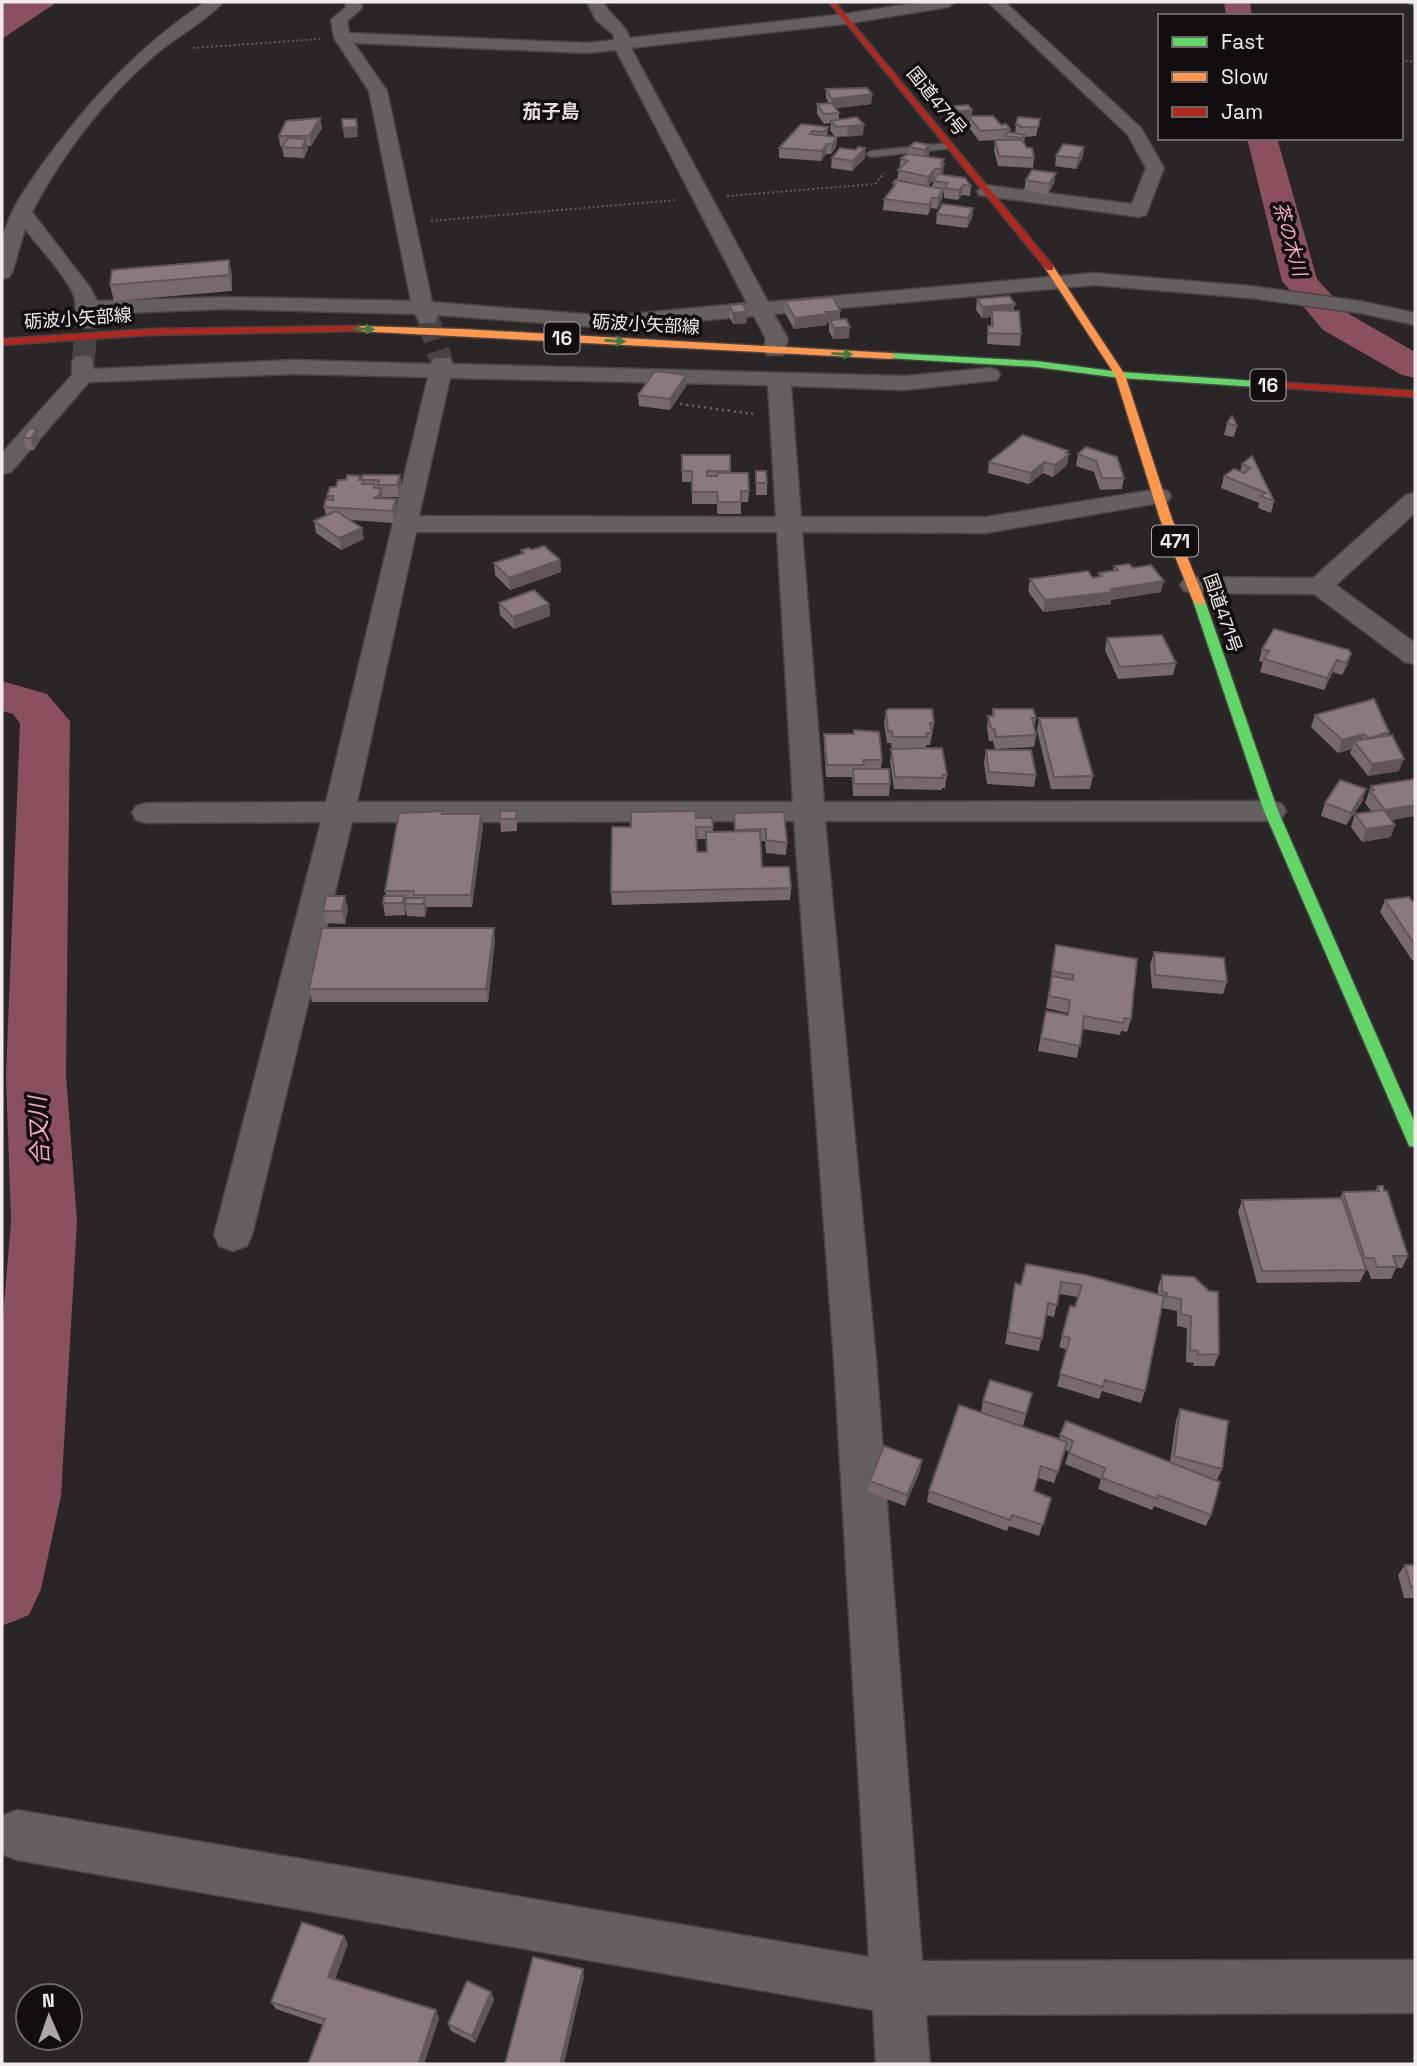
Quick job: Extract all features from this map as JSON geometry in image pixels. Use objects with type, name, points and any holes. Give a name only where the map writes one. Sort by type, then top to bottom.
[{"type":"main road","name":"国道471号","points":[[832,2],[1061,281],[1120,375],[1159,496],[1193,585],[1271,811],[1415,1141]]},
{"type":"main road","name":"砺波小矢部線","points":[[2,342],[150,332],[339,329],[462,332],[1036,364],[1120,375]]},
{"type":"main road","name":"砺波小矢部線","points":[[2,354],[124,345],[325,342],[989,375],[1120,375],[1415,394]]},
{"type":"street","points":[[2,273],[22,212],[87,115],[116,80],[153,47],[215,2]]},
{"type":"street","points":[[353,2],[354,8],[339,20],[342,38],[379,91],[425,313]]},
{"type":"street","points":[[595,2],[602,17],[621,32],[622,46],[762,308],[777,339],[775,350]]},
{"type":"street","points":[[342,38],[587,48],[622,46],[845,19],[948,2]]},
{"type":"street","points":[[986,191],[1139,211],[1155,168],[1135,132],[996,2]]},
{"type":"street","points":[[22,212],[84,293],[87,316],[225,303],[610,322],[1094,279],[1250,292],[1360,307],[1415,318]]},
{"type":"street","points":[[2,467],[83,369],[442,367],[905,383],[989,375]]},
{"type":"street","points":[[233,1235],[339,812],[442,367]]},
{"type":"street","points":[[779,380],[809,810],[855,1360],[903,2064]]},
{"type":"street","points":[[404,524],[986,525],[1159,496]]},
{"type":"street","points":[[1320,586],[1415,500]]},
{"type":"street","points":[[1193,585],[1320,586],[1415,656]]},
{"type":"street","points":[[147,813],[1271,811]]},
{"type":"street","points":[[18,1835],[898,1988],[1415,1987]]},
{"type":"lane","points":[[871,154],[949,146]]},
{"type":"path","points":[[153,47],[192,48],[342,38]]},
{"type":"path","points":[[406,223],[874,184],[903,151]]},
{"type":"path","points":[[680,404],[782,419]]},
{"type":"shaded area","points":[[2,2],[57,2],[2,39]]},
{"type":"building","points":[[867,88],[872,94],[832,99],[826,89]]},
{"type":"building","points":[[832,103],[839,113],[824,114],[817,104]]},
{"type":"building","points":[[968,105],[972,110],[958,111],[954,106]]},
{"type":"building","points":[[969,116],[993,116],[1001,125],[1006,124],[1010,129],[980,131]]},
{"type":"building","points":[[857,117],[864,125],[836,127],[831,121]]},
{"type":"building","points":[[1018,117],[1040,119],[1038,127],[1016,125]]},
{"type":"building","points":[[320,118],[309,136],[279,136],[286,121]]},
{"type":"building","points":[[342,119],[356,119],[357,127],[343,128]]},
{"type":"building","points":[[801,124],[828,127],[824,132],[812,131],[810,134],[837,137],[822,151],[779,148]]},
{"type":"building","points":[[1008,132],[1025,135],[1022,138],[1005,136]]},
{"type":"building","points":[[288,138],[306,139],[302,148],[282,147]]},
{"type":"building","points":[[995,140],[1022,140],[1027,148],[1032,148],[1034,158],[999,156]]},
{"type":"building","points":[[915,142],[930,145],[924,150],[909,147]]},
{"type":"building","points":[[1063,144],[1084,147],[1078,158],[1056,156]]},
{"type":"building","points":[[858,147],[865,148],[853,161],[832,158],[840,148],[856,150]]},
{"type":"building","points":[[908,154],[944,159],[941,164],[944,164],[928,177],[898,170],[908,161],[901,158]]},
{"type":"building","points":[[1032,170],[1056,173],[1049,184],[1026,180]]},
{"type":"building","points":[[938,174],[965,178],[971,186],[963,185],[959,190],[945,188],[948,183],[933,181]]},
{"type":"building","points":[[895,180],[943,189],[938,198],[932,198],[929,205],[884,199],[896,184],[893,183]]},
{"type":"building","points":[[942,204],[973,208],[968,218],[937,214]]},
{"type":"building","points":[[229,260],[229,275],[110,285],[112,270]]},
{"type":"building","points":[[1009,296],[1015,304],[983,307],[977,299]]},
{"type":"building","points":[[833,297],[840,311],[795,318],[785,301]]},
{"type":"building","points":[[743,304],[747,312],[733,313],[729,305]]},
{"type":"building","points":[[992,310],[1019,311],[1021,334],[988,333],[988,326],[993,326]]},
{"type":"building","points":[[846,319],[850,327],[834,328],[830,320]]},
{"type":"building","points":[[655,371],[686,375],[670,399],[638,395]]},
{"type":"building","points":[[1232,416],[1237,426],[1227,423]]},
{"type":"building","points":[[29,428],[37,429],[31,438],[23,438]]},
{"type":"building","points":[[1023,435],[1068,451],[1066,453],[1069,454],[1055,465],[1044,462],[1031,473],[989,462]]},
{"type":"building","points":[[1086,447],[1117,457],[1124,478],[1102,478],[1096,461],[1078,454]]},
{"type":"building","points":[[682,455],[730,455],[730,471],[707,471],[707,476],[717,476],[717,473],[748,473],[749,491],[741,491],[741,502],[718,502],[717,492],[692,492],[692,471],[682,471]]},
{"type":"building","points":[[1252,456],[1274,501],[1261,496],[1266,493],[1224,476],[1234,469],[1244,473],[1251,468],[1242,464]]},
{"type":"building","points":[[756,471],[766,471],[767,483],[756,483]]},
{"type":"building","points":[[347,475],[360,476],[359,480],[364,480],[362,484],[374,484],[374,488],[381,488],[379,496],[373,498],[396,499],[392,511],[324,507],[326,499],[333,500],[333,496],[327,496],[330,487],[336,487],[338,480],[346,480]]},
{"type":"building","points":[[363,475],[400,475],[397,485],[378,485],[379,480],[361,480]]},
{"type":"building","points":[[336,511],[362,528],[339,538],[314,521]]},
{"type":"building","points":[[544,546],[560,560],[509,578],[494,563],[524,553],[521,550]]},
{"type":"building","points":[[1129,564],[1133,568],[1151,565],[1164,581],[1111,589],[1113,592],[1045,600],[1030,579],[1088,571],[1093,578],[1102,576],[1099,573],[1118,570],[1114,566]]},
{"type":"building","points":[[534,590],[549,604],[513,617],[499,603]]},
{"type":"building","points":[[1274,629],[1349,650],[1351,654],[1346,663],[1337,660],[1327,678],[1264,659],[1269,651],[1262,649]]},
{"type":"building","points":[[1162,635],[1176,663],[1120,667],[1107,638]]},
{"type":"building","points":[[1374,699],[1389,732],[1369,738],[1364,734],[1342,740],[1315,715]]},
{"type":"building","points":[[888,709],[932,709],[932,733],[926,733],[927,737],[893,737],[892,731],[888,731]]},
{"type":"building","points":[[993,709],[1033,709],[1036,735],[996,737],[988,716],[994,716]]},
{"type":"building","points":[[1039,718],[1077,718],[1093,776],[1054,777]]},
{"type":"building","points":[[854,730],[879,732],[882,760],[863,760],[864,765],[827,765],[824,734],[854,734]]},
{"type":"building","points":[[1392,735],[1404,759],[1372,764],[1354,741]]},
{"type":"building","points":[[942,748],[947,775],[943,775],[943,778],[895,777],[891,749]]},
{"type":"building","points":[[986,750],[1031,750],[1036,775],[989,772]]},
{"type":"building","points":[[853,769],[889,769],[890,784],[854,784]]},
{"type":"building","points":[[1414,779],[1415,805],[1385,810],[1370,791],[1374,790],[1371,786]]},
{"type":"building","points":[[1340,780],[1366,789],[1351,813],[1325,803]]},
{"type":"building","points":[[1384,810],[1395,825],[1366,829],[1355,814]]},
{"type":"building","points":[[443,811],[442,814],[481,814],[471,895],[414,895],[414,891],[385,891],[399,813]]},
{"type":"building","points":[[500,811],[517,811],[516,819],[500,819]]},
{"type":"building","points":[[696,811],[696,818],[712,818],[713,827],[696,827],[697,852],[707,852],[706,832],[760,831],[762,867],[789,867],[791,888],[611,892],[612,827],[631,827],[631,812]]},
{"type":"building","points":[[784,812],[787,843],[766,840],[766,829],[735,830],[734,813]]},
{"type":"building","points":[[326,896],[345,896],[342,911],[323,911]]},
{"type":"building","points":[[384,896],[404,896],[403,903],[383,903]]},
{"type":"building","points":[[1409,897],[1415,901],[1415,945],[1385,900]]},
{"type":"building","points":[[406,898],[425,898],[423,904],[405,904]]},
{"type":"building","points":[[322,928],[494,928],[486,989],[309,989]]},
{"type":"building","points":[[1056,945],[1137,959],[1131,1019],[1124,1018],[1123,1023],[1084,1016],[1080,1046],[1041,1038],[1046,1011],[1068,1015],[1070,1000],[1049,996],[1052,976],[1073,980],[1073,975],[1052,971]]},
{"type":"building","points":[[1154,952],[1224,958],[1227,982],[1155,975]]},
{"type":"building","points":[[1378,1186],[1383,1186],[1384,1191],[1387,1191],[1408,1256],[1393,1256],[1397,1267],[1377,1267],[1374,1258],[1365,1258],[1343,1192],[1379,1191]]},
{"type":"building","points":[[1342,1198],[1366,1270],[1262,1271],[1242,1200]]},
{"type":"building","points":[[1026,1264],[1086,1275],[1164,1296],[1145,1391],[1105,1380],[1103,1387],[1060,1374],[1070,1338],[1062,1336],[1070,1306],[1075,1307],[1082,1285],[1061,1282],[1057,1305],[1048,1303],[1042,1339],[1008,1332],[1015,1283],[1021,1285]]},
{"type":"building","points":[[1162,1275],[1194,1277],[1209,1291],[1218,1292],[1219,1354],[1198,1355],[1198,1351],[1190,1350],[1191,1316],[1181,1314],[1181,1299],[1166,1296],[1167,1293],[1162,1292]]},
{"type":"building","points":[[990,1380],[1032,1393],[1026,1414],[983,1401]]},
{"type":"building","points":[[959,1405],[1067,1442],[1058,1472],[1041,1466],[1034,1491],[1051,1498],[1043,1525],[1012,1515],[1010,1520],[929,1491]]},
{"type":"building","points":[[1180,1409],[1228,1421],[1222,1469],[1174,1456]]},
{"type":"building","points":[[1066,1421],[1220,1482],[1211,1515],[1158,1495],[1157,1499],[1102,1478],[1105,1468],[1069,1453],[1073,1441],[1060,1435]]},
{"type":"building","points":[[884,1446],[922,1460],[907,1495],[870,1481]]},
{"type":"building","points":[[1405,1565],[1415,1565],[1415,1587],[1411,1587]]},
{"type":"building","points":[[302,1922],[344,1936],[328,1977],[436,2010],[419,2062],[426,2064],[308,2064],[325,2019],[271,2002]]},
{"type":"building","points":[[533,1957],[583,1969],[560,2064],[505,2064]]},
{"type":"building","points":[[467,1981],[491,1992],[472,2036],[448,2024]]},
{"type":"waterway","name":"茶の木川","points":[[1237,2],[1239,14]]},
{"type":"waterway","name":"茶の木川","points":[[1263,140],[1300,281],[1336,322],[1415,367]]},
{"type":"waterway","name":"合又川","points":[[2,696],[30,704],[45,721],[36,1075],[44,1222],[24,1496],[2,1589]]},
{"type":"tunnel","points":[[428,318],[442,363]]},
{"type":"tunnel","points":[[83,362],[87,323]]},
{"type":"traffic: fast","points":[[1410,2],[1415,3]]},
{"type":"traffic: fast","points":[[891,356],[1036,364],[1120,375],[1273,385]]},
{"type":"traffic: fast","points":[[1199,601],[1271,811],[1415,1141]]},
{"type":"traffic: slow","points":[[1050,268],[1120,375],[1166,519],[1199,601]]},
{"type":"traffic: slow","points":[[358,329],[462,332],[891,356]]},
{"type":"traffic: jam","points":[[832,2],[1050,268]]},
{"type":"traffic: jam","points":[[2,342],[150,332],[358,329]]},
{"type":"traffic: jam","points":[[1273,385],[1415,394]]},
{"type":"district","name":"茄子島","points":[[551,111]]}]
